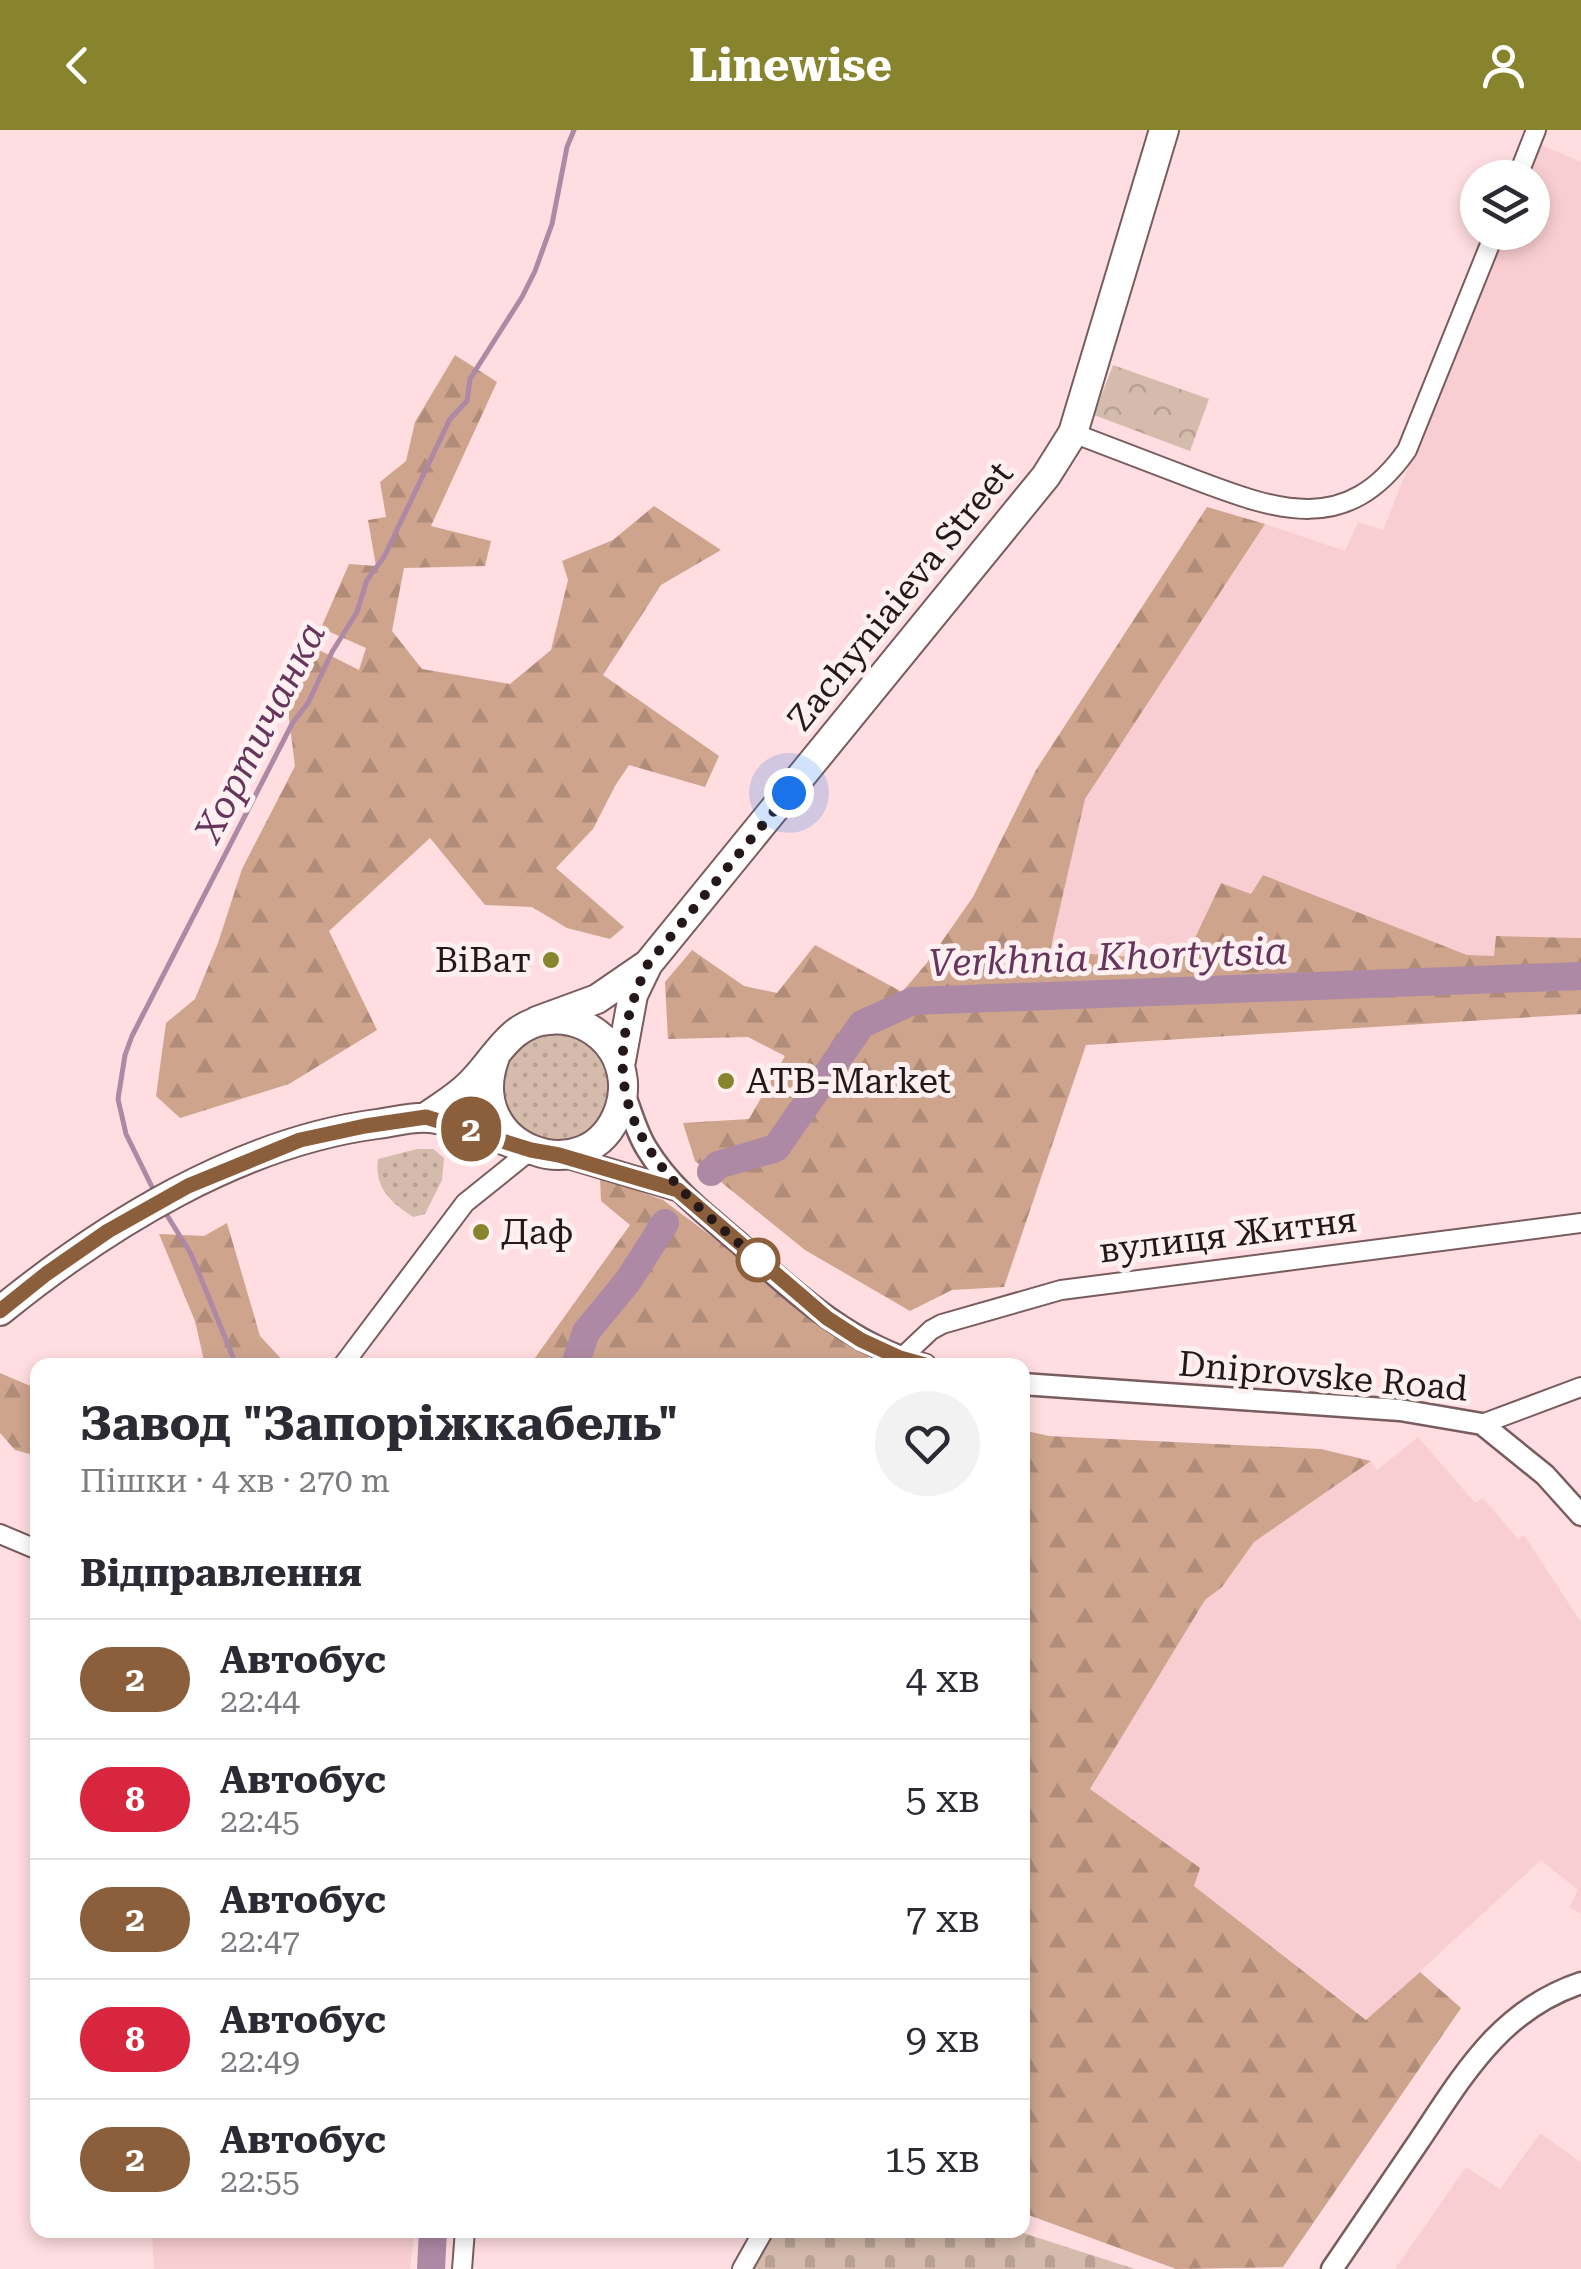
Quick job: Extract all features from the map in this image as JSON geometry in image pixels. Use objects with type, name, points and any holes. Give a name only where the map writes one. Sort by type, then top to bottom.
[{"type":"main road","name":"Zachyniaieva Street","points":[[622,1079],[633,995],[648,964],[1046,476],[1073,434],[1164,130]]},
{"type":"main road","points":[[426,1117],[472,1084],[512,1034],[597,999],[648,964]]},
{"type":"main road","points":[[0,1311],[46,1274],[141,1212],[188,1186],[300,1140],[426,1117],[545,1153],[586,1148],[616,1118],[622,1079],[614,1052],[594,1031],[566,1020],[537,1022]]},
{"type":"main road","points":[[494,1056],[488,1084],[492,1112],[508,1135],[545,1153]]},
{"type":"street","points":[[1524,160],[1536,130]]},
{"type":"street","points":[[1073,434],[1261,504],[1310,511],[1365,492],[1396,466],[1407,450],[1487,250]]},
{"type":"street","points":[[622,1079],[646,1147],[678,1190],[827,1318],[890,1358]]},
{"type":"street","points":[[348,1358],[465,1202],[545,1153],[678,1190]]},
{"type":"street","name":"вулиця Житня","points":[[901,1358],[942,1324],[1061,1290],[1581,1223]]},
{"type":"street","name":"Dniprovske Road","points":[[1030,1385],[1400,1410],[1482,1424],[1546,1475],[1581,1514]]},
{"type":"street","points":[[1482,1424],[1581,1387]]},
{"type":"street","points":[[0,1534],[30,1547]]},
{"type":"street","points":[[1332,2269],[1472,2061],[1514,2020],[1563,1989],[1581,1983]]},
{"type":"street","points":[[462,2269],[464,2238]]},
{"type":"street","points":[[742,2269],[759,2238]]},
{"type":"shaded area","points":[[1537,143],[1581,162],[1581,938],[1496,936],[1494,956],[1467,955],[1263,875],[1251,894],[1221,883],[1192,944],[1175,960],[1050,951],[1085,799],[1265,524],[1345,551],[1358,522],[1383,530],[1495,250],[1550,250],[1550,160],[1530,160]]},
{"type":"shaded area","points":[[1418,1437],[1475,1503],[1483,1498],[1518,1539],[1524,1535],[1581,1622],[1581,1914],[1569,1907],[1578,1890],[1541,1860],[1367,2020],[1194,1886],[1090,1789],[1205,1600],[1222,1587],[1253,1542],[1371,1461],[1377,1470]]},
{"type":"shaded area","points":[[1540,2133],[1581,2162],[1581,2269],[1395,2269],[1466,2167],[1500,2189]]},
{"type":"shaded area","points":[[152,2238],[414,2238],[410,2269],[154,2269]]},
{"type":"green space","points":[[455,355],[497,382],[431,526],[491,541],[485,566],[404,568],[392,631],[422,669],[510,684],[551,650],[568,580],[562,561],[613,540],[654,506],[721,550],[661,585],[603,675],[719,756],[705,787],[629,765],[593,829],[556,868],[624,927],[610,939],[567,928],[532,907],[485,905],[430,838],[329,931],[377,1030],[289,1084],[180,1118],[156,1096],[166,1023],[195,999],[242,869],[295,766],[284,678],[303,642],[359,670],[366,648],[321,628],[349,564],[376,566],[368,520],[386,517],[380,482],[406,461],[415,422]]},
{"type":"green space","points":[[1113,365],[1209,399],[1190,451],[1094,415]]},
{"type":"green space","points":[[1207,507],[1265,524],[1085,799],[1050,951],[1174,960],[1192,944],[1221,883],[1251,894],[1263,875],[1467,955],[1494,956],[1496,936],[1581,938],[1581,1014],[1086,1045],[1004,1287],[952,1290],[910,1311],[805,1250],[695,1161],[683,1123],[749,1119],[785,1056],[748,1037],[668,1039],[665,982],[692,950],[744,986],[777,993],[815,945],[902,992],[973,897],[1036,770]]},
{"type":"green space","points":[[552,1031],[575,1037],[599,1055],[608,1075],[610,1105],[603,1119],[580,1141],[533,1143],[500,1109],[503,1062],[529,1038]]},
{"type":"green space","points":[[433,1149],[444,1158],[442,1180],[425,1214],[413,1217],[386,1193],[377,1169],[378,1159]]},
{"type":"green space","points":[[600,1177],[663,1200],[870,1355],[535,1358],[630,1225],[601,1201]]},
{"type":"green space","points":[[227,1223],[260,1336],[280,1358],[203,1358],[195,1321],[159,1234],[204,1236]]},
{"type":"green space","points":[[0,1373],[30,1386],[30,1454],[15,1450],[0,1433]]},
{"type":"green space","points":[[1030,1432],[1049,1436],[1321,1449],[1371,1461],[1254,1542],[1222,1587],[1205,1600],[1090,1789],[1200,1868],[1194,1886],[1366,2020],[1420,1972],[1461,2008],[1283,2267],[1176,2269],[1030,2216]]},
{"type":"green space","points":[[1030,2235],[1135,2269],[753,2269],[770,2238]]},
{"type":"waterway","name":"Хортичанка","points":[[155,1193],[126,1134],[118,1099],[132,1036],[293,722],[308,703],[332,652],[357,612],[367,580],[384,557],[450,419],[467,401],[470,379],[535,271],[552,224],[574,130]]},
{"type":"waterway","name":"Verkhnia Khortytsia","points":[[711,1172],[718,1165],[776,1148],[862,1024],[913,1001],[1581,976]]},
{"type":"waterway","name":"Хортичанка","points":[[165,1212],[191,1254],[233,1358]]},
{"type":"waterway","name":"Verkhnia Khortytsia","points":[[577,1358],[586,1332],[628,1281],[665,1223],[660,1229]]},
{"type":"waterway","name":"Verkhnia Khortytsia","points":[[431,2269],[433,2238]]},
{"type":"bus line","name":"2","points":[[0,1311],[108,1231],[188,1186],[300,1140],[426,1117],[678,1190],[827,1318],[900,1358]]},
{"type":"place","name":"ВіВат","points":[[551,960]]},
{"type":"place","name":"ATB-Market","points":[[726,1081]]},
{"type":"place","name":"Даф","points":[[481,1232]]},
{"type":"route","points":[[758,1260],[769,1269],[678,1190],[646,1147],[623,1091],[620,1066],[633,995],[648,964],[789,793]]}]
